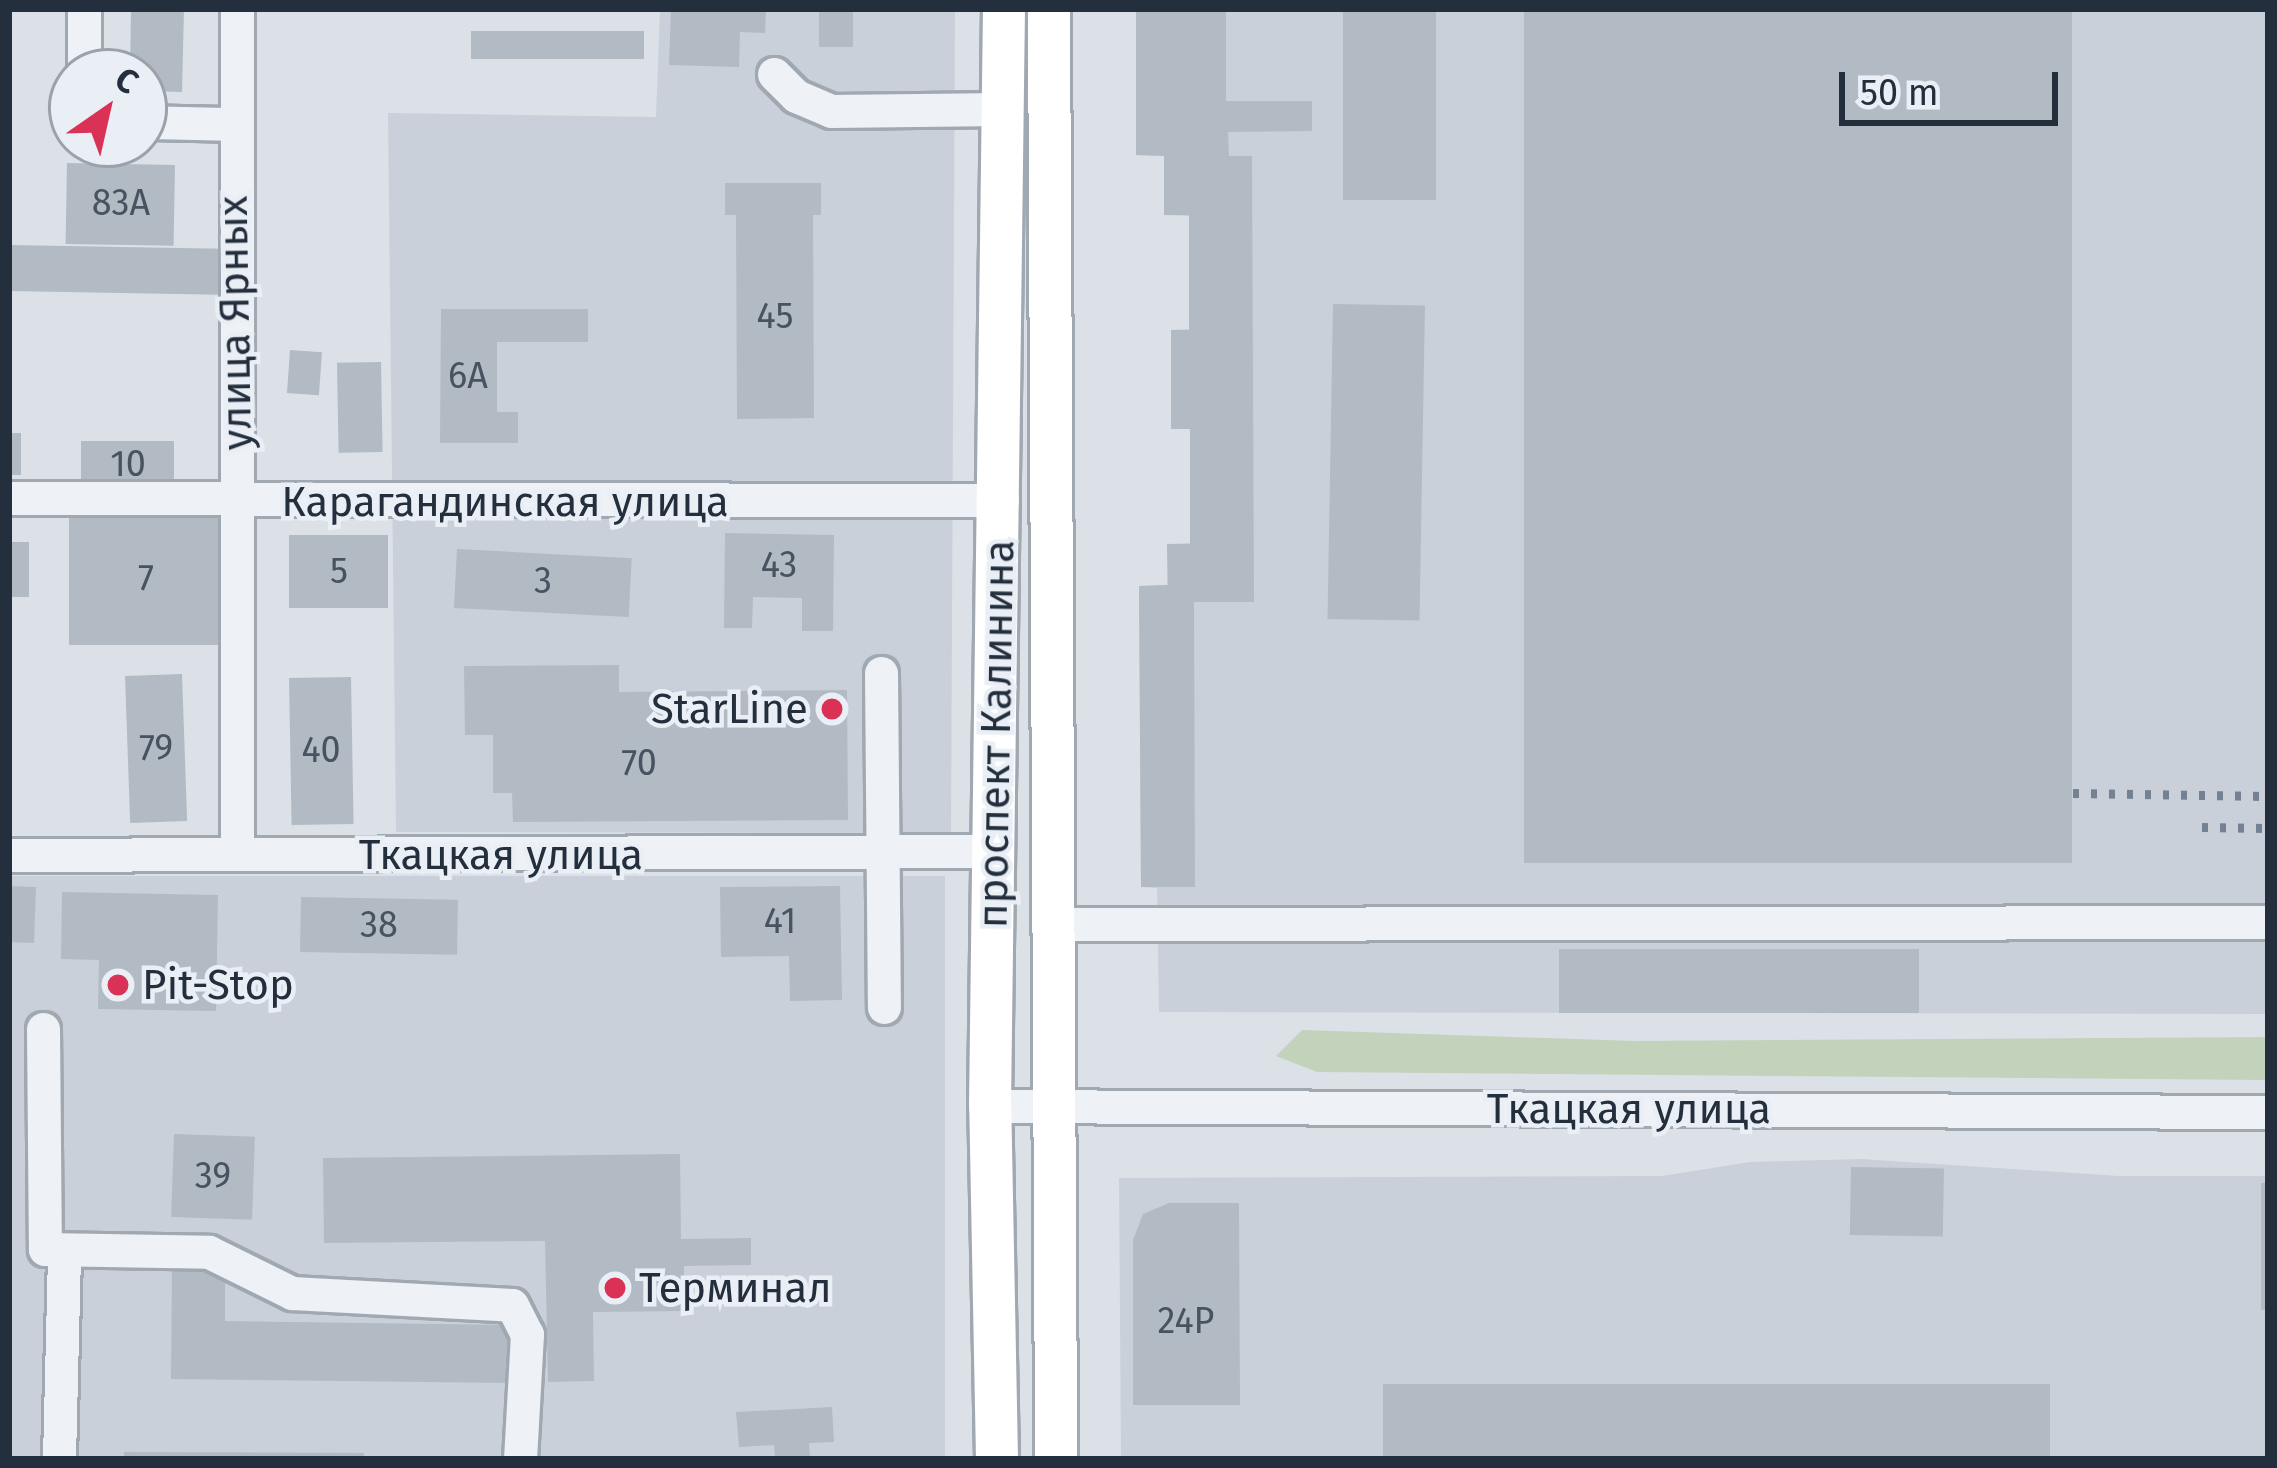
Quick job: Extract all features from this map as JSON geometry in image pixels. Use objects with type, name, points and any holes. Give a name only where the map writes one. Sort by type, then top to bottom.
[{"type":"main road","name":"проспект Калинина","points":[[997,1459],[990,1106],[1002,500],[1004,9]]},
{"type":"main road","name":"проспект Калинина","points":[[1049,9],[1056,1459]]},
{"type":"main road","points":[[993,850],[1050,856]]},
{"type":"street","points":[[84,9],[84,48]]},
{"type":"street","name":"улица Ярных","points":[[237,9],[232,124],[237,854]]},
{"type":"street","points":[[774,74],[796,96],[831,111],[1004,109]]},
{"type":"street","points":[[168,123],[232,124]]},
{"type":"street","name":"Карагандинская улица","points":[[9,499],[1002,500]]},
{"type":"street","points":[[881,673],[884,1006]]},
{"type":"street","name":"Ткацкая улица","points":[[9,855],[883,856],[993,850]]},
{"type":"street","points":[[1051,924],[2268,922]]},
{"type":"street","points":[[43,1030],[40,1232],[45,1249],[64,1255],[209,1252],[292,1293],[512,1305],[527,1334],[520,1459]]},
{"type":"street","name":"Ткацкая улица","points":[[990,1106],[2268,1112]]},
{"type":"street","points":[[59,1459],[64,1255]]},
{"type":"shaded area","points":[[660,9],[955,9],[951,833],[396,832],[388,113],[656,117]]},
{"type":"shaded area","points":[[1136,9],[2268,9],[2268,1014],[1159,1012],[1157,888],[1141,887],[1139,586],[1167,585],[1167,544],[1190,543],[1190,429],[1171,429],[1171,330],[1189,329],[1189,216],[1164,215],[1164,156],[1136,155]]},
{"type":"shaded area","points":[[9,876],[945,876],[945,1459],[9,1459]]},
{"type":"shaded area","points":[[1862,1159],[2119,1176],[2268,1176],[2268,1459],[1121,1459],[1119,1178],[1662,1176],[1750,1162]]},
{"type":"green space","points":[[1302,1030],[1635,1041],[2268,1037],[2268,1080],[1317,1072],[1276,1056]]},
{"type":"building","points":[[131,9],[184,9],[182,92],[168,92],[168,48],[130,48]]},
{"type":"building","points":[[671,9],[766,9],[765,33],[740,32],[739,67],[669,65]]},
{"type":"building","points":[[819,9],[853,9],[853,47],[819,47]]},
{"type":"building","points":[[1136,9],[1226,9],[1226,101],[1312,101],[1312,131],[1228,132],[1229,156],[1252,156],[1254,602],[1194,602],[1195,887],[1141,887],[1139,586],[1168,585],[1167,544],[1190,544],[1190,429],[1171,429],[1171,330],[1189,330],[1189,215],[1164,215],[1164,156],[1136,155]]},
{"type":"building","points":[[1343,9],[1436,9],[1436,200],[1343,200]]},
{"type":"building","points":[[1524,9],[2072,9],[2072,863],[1524,863]]},
{"type":"building","points":[[471,31],[644,31],[644,59],[471,59]]},
{"type":"building","points":[[175,165],[174,246],[66,244],[67,168]]},
{"type":"building","points":[[725,183],[821,183],[821,215],[813,215],[814,418],[737,419],[736,215],[725,215]]},
{"type":"building","points":[[9,245],[223,249],[222,295],[9,291]]},
{"type":"building","points":[[1333,304],[1425,306],[1419,621],[1328,619]]},
{"type":"building","points":[[441,309],[588,309],[588,342],[497,342],[497,412],[518,412],[518,443],[440,443]]},
{"type":"building","points":[[290,350],[322,352],[319,395],[287,393]]},
{"type":"building","points":[[381,362],[383,452],[339,453],[337,363]]},
{"type":"building","points":[[9,433],[21,433],[21,475],[9,475]]},
{"type":"building","points":[[81,441],[174,441],[174,490],[81,490]]},
{"type":"building","points":[[69,512],[223,512],[223,645],[69,645]]},
{"type":"building","points":[[725,533],[834,535],[833,631],[802,631],[802,598],[753,597],[752,628],[724,628]]},
{"type":"building","points":[[289,535],[388,535],[388,608],[289,608]]},
{"type":"building","points":[[9,542],[29,542],[29,597],[9,597]]},
{"type":"building","points":[[457,549],[632,558],[629,617],[454,608]]},
{"type":"building","points":[[619,665],[619,692],[847,690],[848,820],[513,822],[512,793],[493,793],[493,735],[465,735],[464,666]]},
{"type":"building","points":[[182,674],[187,821],[130,823],[125,676]]},
{"type":"building","points":[[351,677],[354,824],[292,825],[289,678]]},
{"type":"building","points":[[9,886],[36,887],[34,943],[9,942]]},
{"type":"building","points":[[840,886],[842,1000],[790,1001],[789,956],[721,957],[720,887]]},
{"type":"building","points":[[62,892],[218,895],[216,1011],[98,1009],[99,960],[61,959]]},
{"type":"building","points":[[301,897],[458,900],[457,955],[300,952]]},
{"type":"building","points":[[1559,949],[1919,949],[1919,1013],[1559,1013]]},
{"type":"building","points":[[174,1134],[255,1137],[252,1220],[171,1217]]},
{"type":"building","points":[[680,1154],[681,1239],[751,1238],[751,1265],[684,1266],[684,1311],[593,1312],[594,1381],[548,1382],[545,1241],[324,1243],[323,1158]]},
{"type":"building","points":[[1851,1167],[1944,1169],[1943,1237],[1850,1235]]},
{"type":"building","points":[[2261,1183],[2268,1183],[2268,1310],[2261,1310]]},
{"type":"building","points":[[1169,1203],[1239,1203],[1240,1405],[1133,1405],[1133,1240],[1143,1214]]},
{"type":"building","points":[[172,1267],[225,1268],[225,1321],[514,1325],[513,1383],[171,1379]]},
{"type":"building","points":[[1383,1384],[2050,1384],[2050,1459],[1383,1459]]},
{"type":"building","points":[[832,1407],[834,1442],[809,1443],[810,1459],[775,1459],[774,1445],[739,1447],[736,1412]]},
{"type":"building","points":[[124,1452],[364,1453],[364,1459],[124,1459]]},
{"type":"railway","points":[[2073,793],[2268,796]]},
{"type":"railway","points":[[2202,827],[2268,828]]},
{"type":"place","name":"StarLine","points":[[832,709]]},
{"type":"place","name":"Pit-Stop","points":[[118,985]]},
{"type":"place","name":"Терминал","points":[[615,1288]]}]
